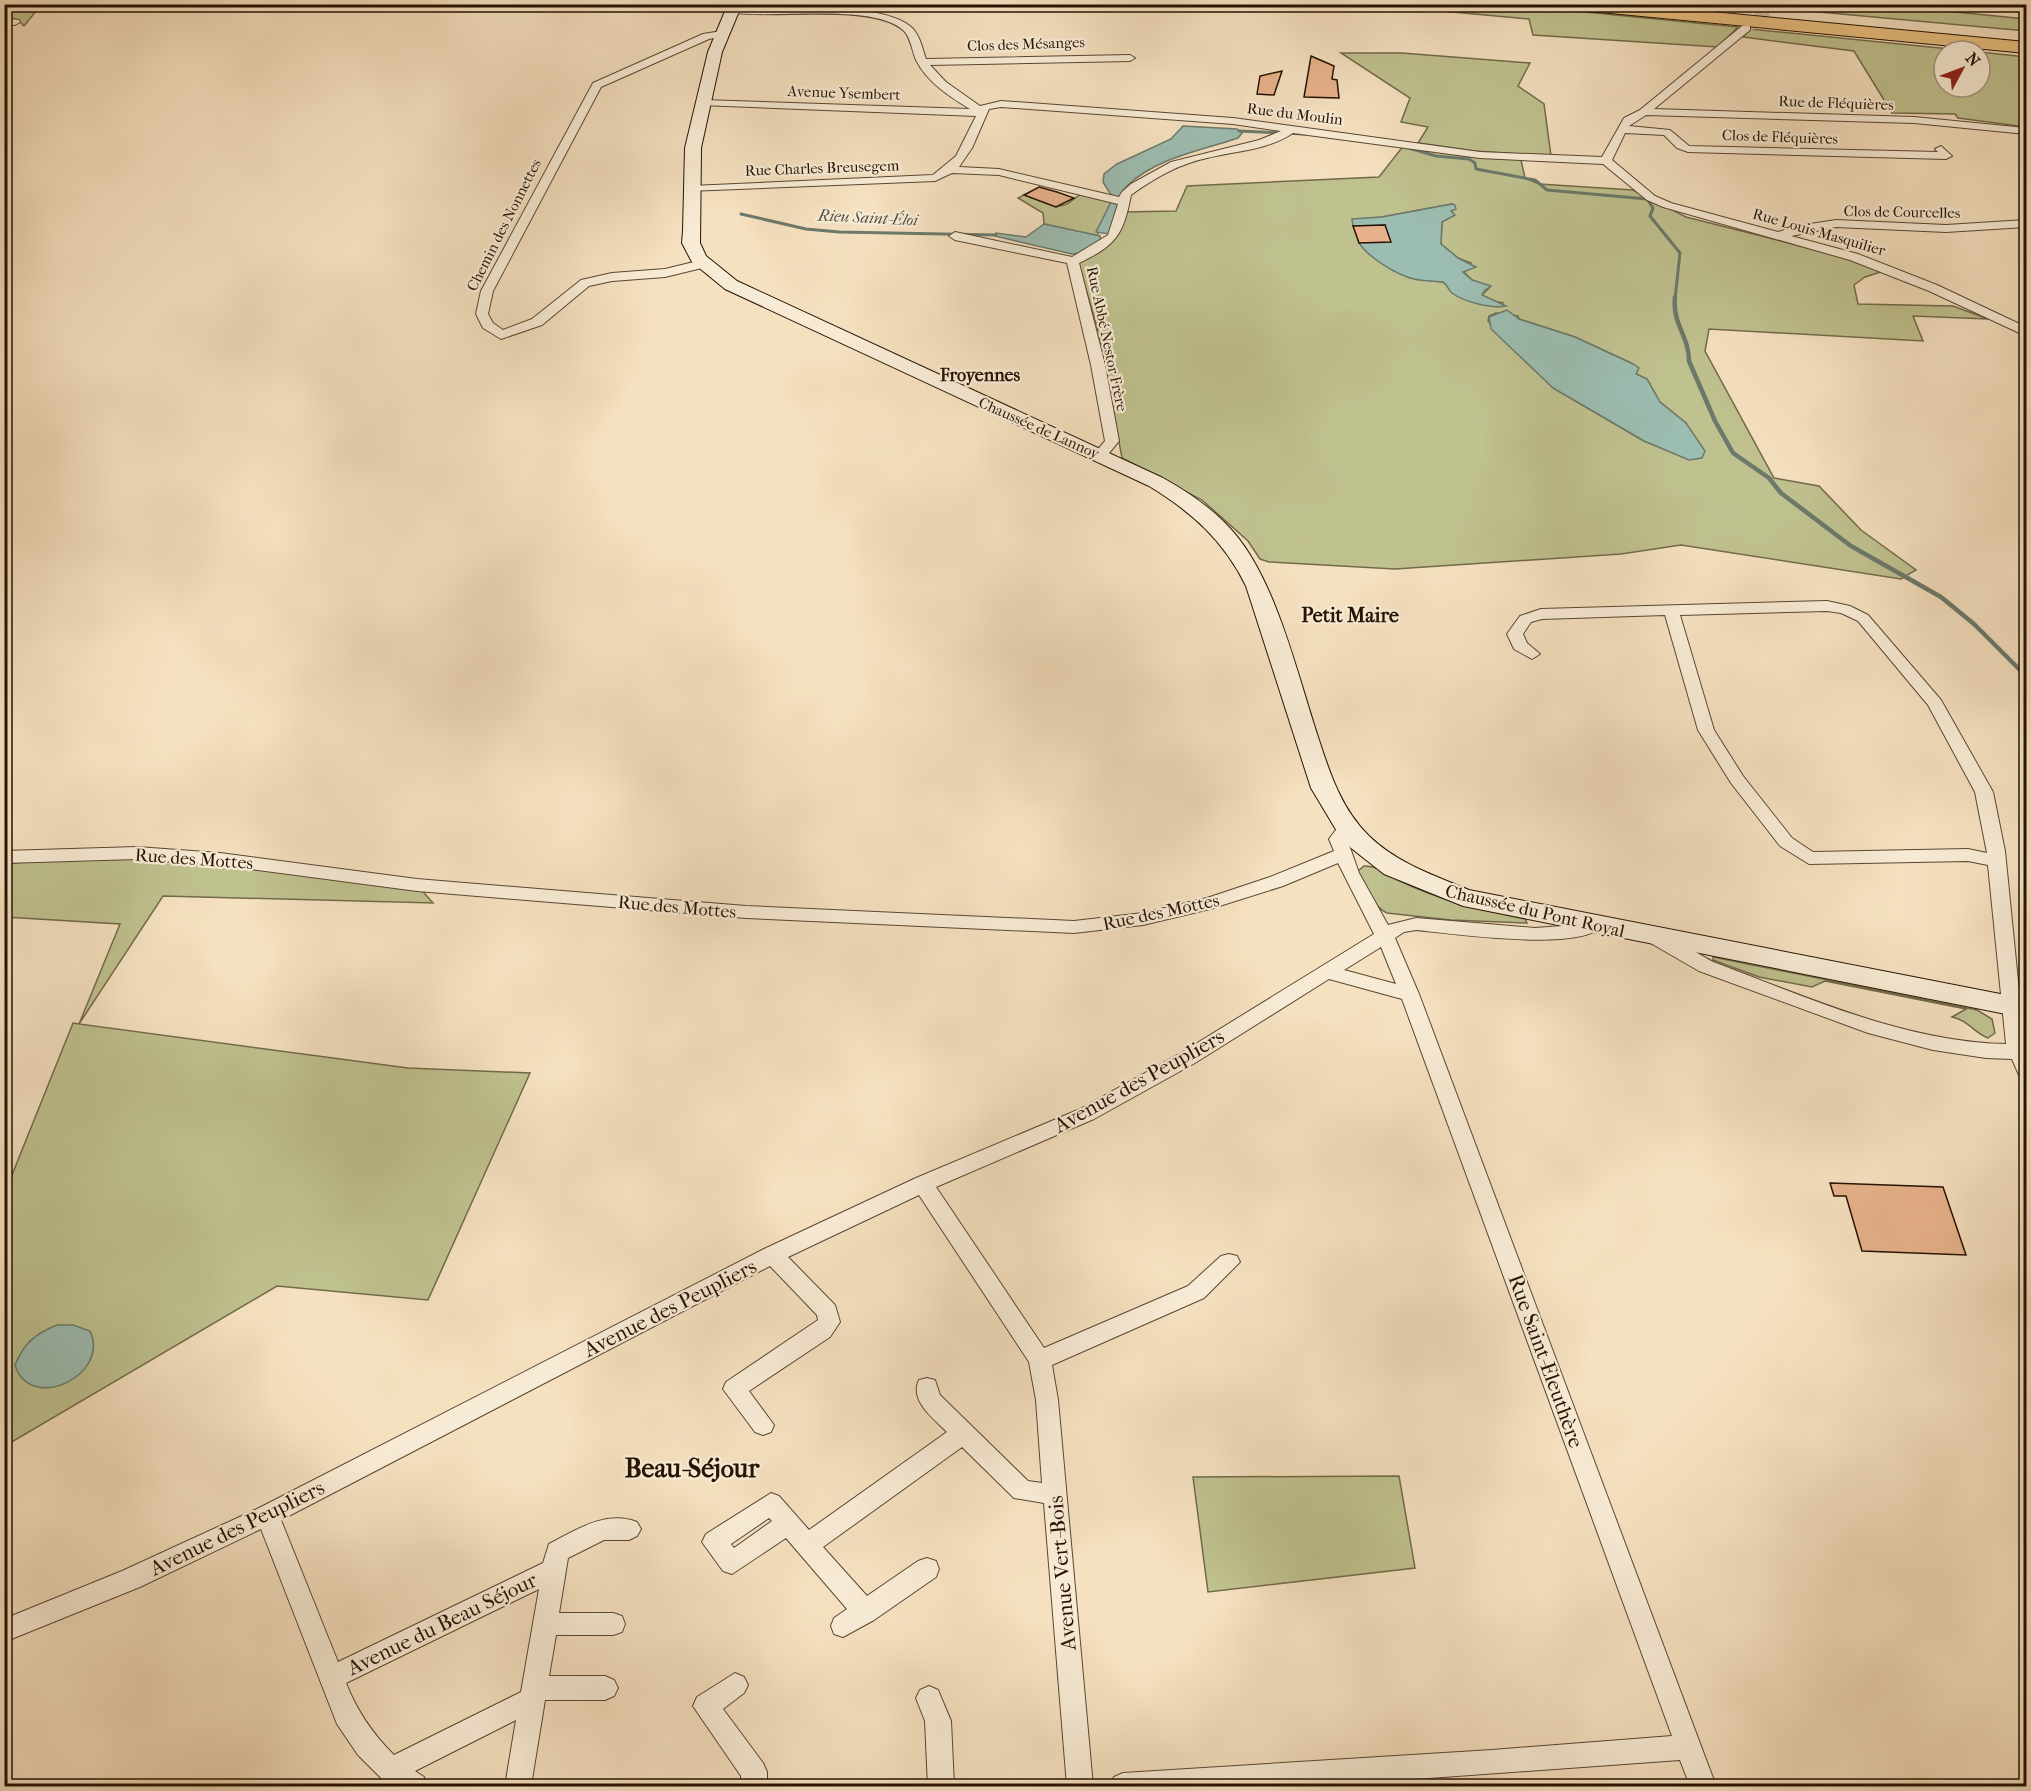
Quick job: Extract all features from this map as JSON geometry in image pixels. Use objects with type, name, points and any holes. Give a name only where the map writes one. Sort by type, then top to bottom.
[{"type":"highway","points":[[1568,4],[2026,48]]},
{"type":"highway","points":[[1661,4],[2026,39]]},
{"type":"highway","points":[[1915,38],[2026,54]]},
{"type":"main road","points":[[702,264],[691,243],[693,148],[715,52],[733,7]]},
{"type":"main road","name":"Chaussée de Lannoy","points":[[702,264],[731,285],[1156,482],[1194,506],[1220,528],[1241,554],[1257,586],[1323,788],[1347,827]]},
{"type":"main road","name":"Chaussée du Pont Royal","points":[[1347,827],[1360,842],[1393,868],[1437,889],[1593,925],[2018,1008]]},
{"type":"street","points":[[733,7],[862,14],[888,19],[909,29],[923,63],[939,80],[983,112],[969,143],[952,170],[999,172],[1117,200],[1164,169],[1287,132]]},
{"type":"street","points":[[1606,161],[1621,129],[1628,120],[1644,112],[1746,28]]},
{"type":"street","name":"Chemin des Nonnettes","points":[[702,264],[665,273],[612,276],[585,283],[537,322],[501,335],[488,326],[482,314],[487,291],[597,85],[707,36],[722,34]]},
{"type":"street","name":"Clos des Mésanges","points":[[923,63],[1074,57],[1130,58]]},
{"type":"street","name":"Avenue Ysembert","points":[[704,103],[983,112]]},
{"type":"street","name":"Rue du Moulin","points":[[983,112],[985,107],[1001,104],[1134,112],[1462,153],[1606,161]]},
{"type":"street","name":"Rue de Fléquières","points":[[1644,112],[1914,120],[2026,131]]},
{"type":"street","name":"Clos de Fléquières","points":[[1621,129],[1666,132],[1671,134],[1677,145],[1688,149],[1946,156]]},
{"type":"street","name":"Rue Louis Masquilier","points":[[1606,161],[1651,198],[1667,206],[1854,257],[1904,276],[2026,332]]},
{"type":"street","name":"Rue Charles Breusegem","points":[[692,189],[928,179],[952,170]]},
{"type":"street","name":"Rue Abbé Nestor Frère","points":[[955,236],[1074,261],[1115,237],[1120,226],[1117,200]]},
{"type":"street","name":"Clos de Courcelles","points":[[1779,236],[1791,231],[1819,226],[1898,225],[1932,228],[2026,223]]},
{"type":"street","name":"Rue Abbé Nestor Frère","points":[[1074,261],[1078,291],[1098,364],[1112,441],[1100,456]]},
{"type":"street","points":[[1995,318],[2026,320]]},
{"type":"street","points":[[1532,654],[1520,646],[1515,634],[1525,619],[1541,614],[1827,606],[1845,609],[1863,618],[1935,703],[1984,792],[2026,1070]]},
{"type":"street","points":[[1671,611],[1706,730],[1737,779],[1786,842],[1809,858],[1968,855],[1996,861]]},
{"type":"street","points":[[1347,827],[1338,839],[1341,855],[1386,938]]},
{"type":"street","name":"Rue des Mottes","points":[[4,857],[136,854],[210,858],[417,885],[746,912],[1074,927],[1114,925],[1248,894],[1341,855]]},
{"type":"street","name":"Avenue des Peupliers","points":[[4,1630],[131,1579],[267,1515],[772,1256],[923,1184],[1087,1114],[1188,1058],[1386,938],[1399,927],[1416,924],[1543,933],[1584,931],[1593,925]]},
{"type":"street","name":"Chaussée du Pont Royal","points":[[1653,937],[1706,966],[1875,1028],[1933,1044],[2022,1052]]},
{"type":"street","name":"Rue Saint-Eleuthère","points":[[1386,938],[1410,994],[1703,1786]]},
{"type":"street","points":[[1328,972],[1410,994]]},
{"type":"street","name":"Avenue Vert-Bois","points":[[923,1184],[1040,1360],[1047,1400],[1080,1786]]},
{"type":"street","points":[[763,1425],[734,1389],[822,1331],[829,1322],[826,1311],[772,1256]]},
{"type":"street","points":[[1040,1360],[1196,1292],[1229,1262]]},
{"type":"street","points":[[927,1387],[930,1400],[1022,1491],[1055,1494]]},
{"type":"street","points":[[808,1544],[963,1433]]},
{"type":"street","name":"Avenue du Beau Séjour","points":[[267,1515],[346,1715],[367,1746],[391,1770],[415,1786]]},
{"type":"street","points":[[788,1523],[865,1612]]},
{"type":"street","name":"Avenue du Beau Séjour","points":[[518,1786],[557,1552],[602,1529],[629,1529]]},
{"type":"street","points":[[843,1626],[927,1569]]},
{"type":"street","name":"Avenue du Beau Séjour","points":[[330,1677],[554,1570]]},
{"type":"street","points":[[545,1624],[613,1624]]},
{"type":"street","points":[[735,1685],[706,1706],[754,1772],[754,1786]]},
{"type":"street","points":[[391,1770],[534,1694],[605,1688]]},
{"type":"street","points":[[929,1698],[938,1721],[941,1786]]},
{"type":"street","points":[[1123,1786],[1492,1763],[1688,1747]]},
{"type":"green space","points":[[1779,4],[1884,5],[2026,19],[2026,31],[1775,8]]},
{"type":"green space","points":[[5,5],[41,5],[24,26],[18,20],[5,19]]},
{"type":"green space","points":[[1376,5],[1514,5],[1738,27],[1718,47],[1533,35],[1529,19]]},
{"type":"green space","points":[[1750,29],[1932,47],[1932,99],[1992,99],[1992,53],[2026,57],[2026,127],[1958,118],[1955,114],[1892,113],[1854,51],[1743,37]]},
{"type":"green space","points":[[1341,53],[1402,53],[1530,63],[1518,86],[1544,104],[1551,156],[1474,151],[1418,143],[1428,127],[1401,122],[1410,98]]},
{"type":"green space","points":[[1404,145],[1521,160],[1525,178],[1539,184],[1633,190],[1686,217],[1845,257],[1884,271],[1865,277],[1854,285],[1858,304],[1953,306],[1988,319],[1913,316],[1923,341],[1709,329],[1705,351],[1774,478],[1819,486],[1861,530],[1916,570],[1901,579],[1681,545],[1621,554],[1395,569],[1269,562],[1260,559],[1248,541],[1202,500],[1122,458],[1099,334],[1078,262],[1111,240],[1123,212],[1176,211],[1187,186],[1379,177]],"holes":[[[1452,204],[1451,211],[1454,215],[1442,222],[1441,244],[1458,258],[1471,263],[1472,268],[1463,271],[1472,280],[1490,287],[1482,295],[1488,300],[1503,303],[1498,307],[1471,301],[1443,282],[1410,278],[1369,254],[1385,225],[1352,220]],[[1496,313],[1518,316],[1519,319],[1575,337],[1633,364],[1636,374],[1647,379],[1660,402],[1686,423],[1660,447],[1644,441],[1553,388],[1488,321],[1489,316]]]},
{"type":"green space","points":[[1081,194],[1112,201],[1097,236],[1044,224],[1043,213],[1018,198],[1024,195],[1056,207],[1067,204]]},
{"type":"green space","points":[[101,854],[190,857],[417,885],[433,903],[163,896],[79,1024],[120,924],[5,917],[5,864]]},
{"type":"green space","points":[[1364,866],[1378,868],[1398,880],[1444,899],[1525,919],[1527,923],[1451,920],[1387,913],[1373,901],[1362,883],[1358,871]]},
{"type":"green space","points":[[1713,957],[1977,1010],[1992,1019],[1995,1033],[1988,1038],[1952,1017],[1966,1009],[1825,981],[1812,987],[1759,977],[1713,960]]},
{"type":"green space","points":[[73,1023],[408,1068],[530,1073],[428,1300],[277,1286],[5,1446],[4,1195]]},
{"type":"green space","points":[[1399,1476],[1415,1568],[1208,1592],[1193,1477]]},
{"type":"water","points":[[1183,126],[1237,129],[1242,133],[1238,138],[1165,162],[1138,176],[1125,188],[1116,201],[1120,208],[1109,234],[1096,232],[1113,198],[1103,182],[1104,174],[1117,164],[1171,139]]},
{"type":"water","points":[[1452,204],[1456,209],[1451,211],[1455,215],[1442,222],[1441,244],[1458,258],[1476,267],[1463,272],[1472,280],[1491,286],[1482,295],[1506,306],[1486,306],[1471,302],[1452,293],[1443,282],[1414,279],[1392,270],[1376,260],[1359,243],[1385,225],[1353,226],[1352,219],[1382,217]]},
{"type":"water","points":[[1044,224],[1100,236],[1101,241],[1081,253],[1072,254],[995,236],[996,233],[1026,237]]},
{"type":"water","points":[[1507,310],[1519,319],[1575,337],[1639,368],[1636,374],[1647,379],[1660,402],[1686,423],[1705,451],[1702,458],[1689,460],[1644,441],[1553,388],[1491,329],[1489,317]]},
{"type":"water","points":[[57,1325],[73,1325],[90,1331],[93,1347],[89,1362],[79,1374],[66,1383],[51,1387],[36,1387],[23,1379],[15,1365],[31,1340]]},
{"type":"building","points":[[1311,56],[1334,66],[1332,79],[1337,80],[1339,98],[1304,97]]},
{"type":"building","points":[[1282,71],[1274,95],[1257,94],[1260,76]]},
{"type":"building","points":[[1039,187],[1074,198],[1056,207],[1024,195]]},
{"type":"building","points":[[1385,225],[1391,242],[1359,243],[1353,226]]},
{"type":"building","points":[[1830,1183],[1943,1187],[1966,1255],[1862,1251],[1846,1196],[1834,1196]]},
{"type":"waterway","points":[[1239,131],[1305,134]]},
{"type":"waterway","points":[[1409,148],[1436,156],[1469,159],[1475,163],[1476,169],[1535,180],[1547,190],[1647,199],[1653,208],[1650,216],[1680,253],[1675,299]]},
{"type":"waterway","name":"Rieu Saint-Éloi","points":[[741,214],[806,229],[839,232],[996,235]]},
{"type":"waterway","points":[[1675,299],[1676,315],[1689,361],[1715,421],[1733,453],[1769,478],[1781,493],[1851,546],[1941,597],[1974,624],[2026,676]]},
{"type":"tunnel","points":[[1746,28],[1771,7]]},
{"type":"district","name":"Froyennes","points":[[980,375]]},
{"type":"district","name":"Petit Maire","points":[[1350,615]]},
{"type":"district","name":"Beau-Séjour","points":[[692,1468]]}]
